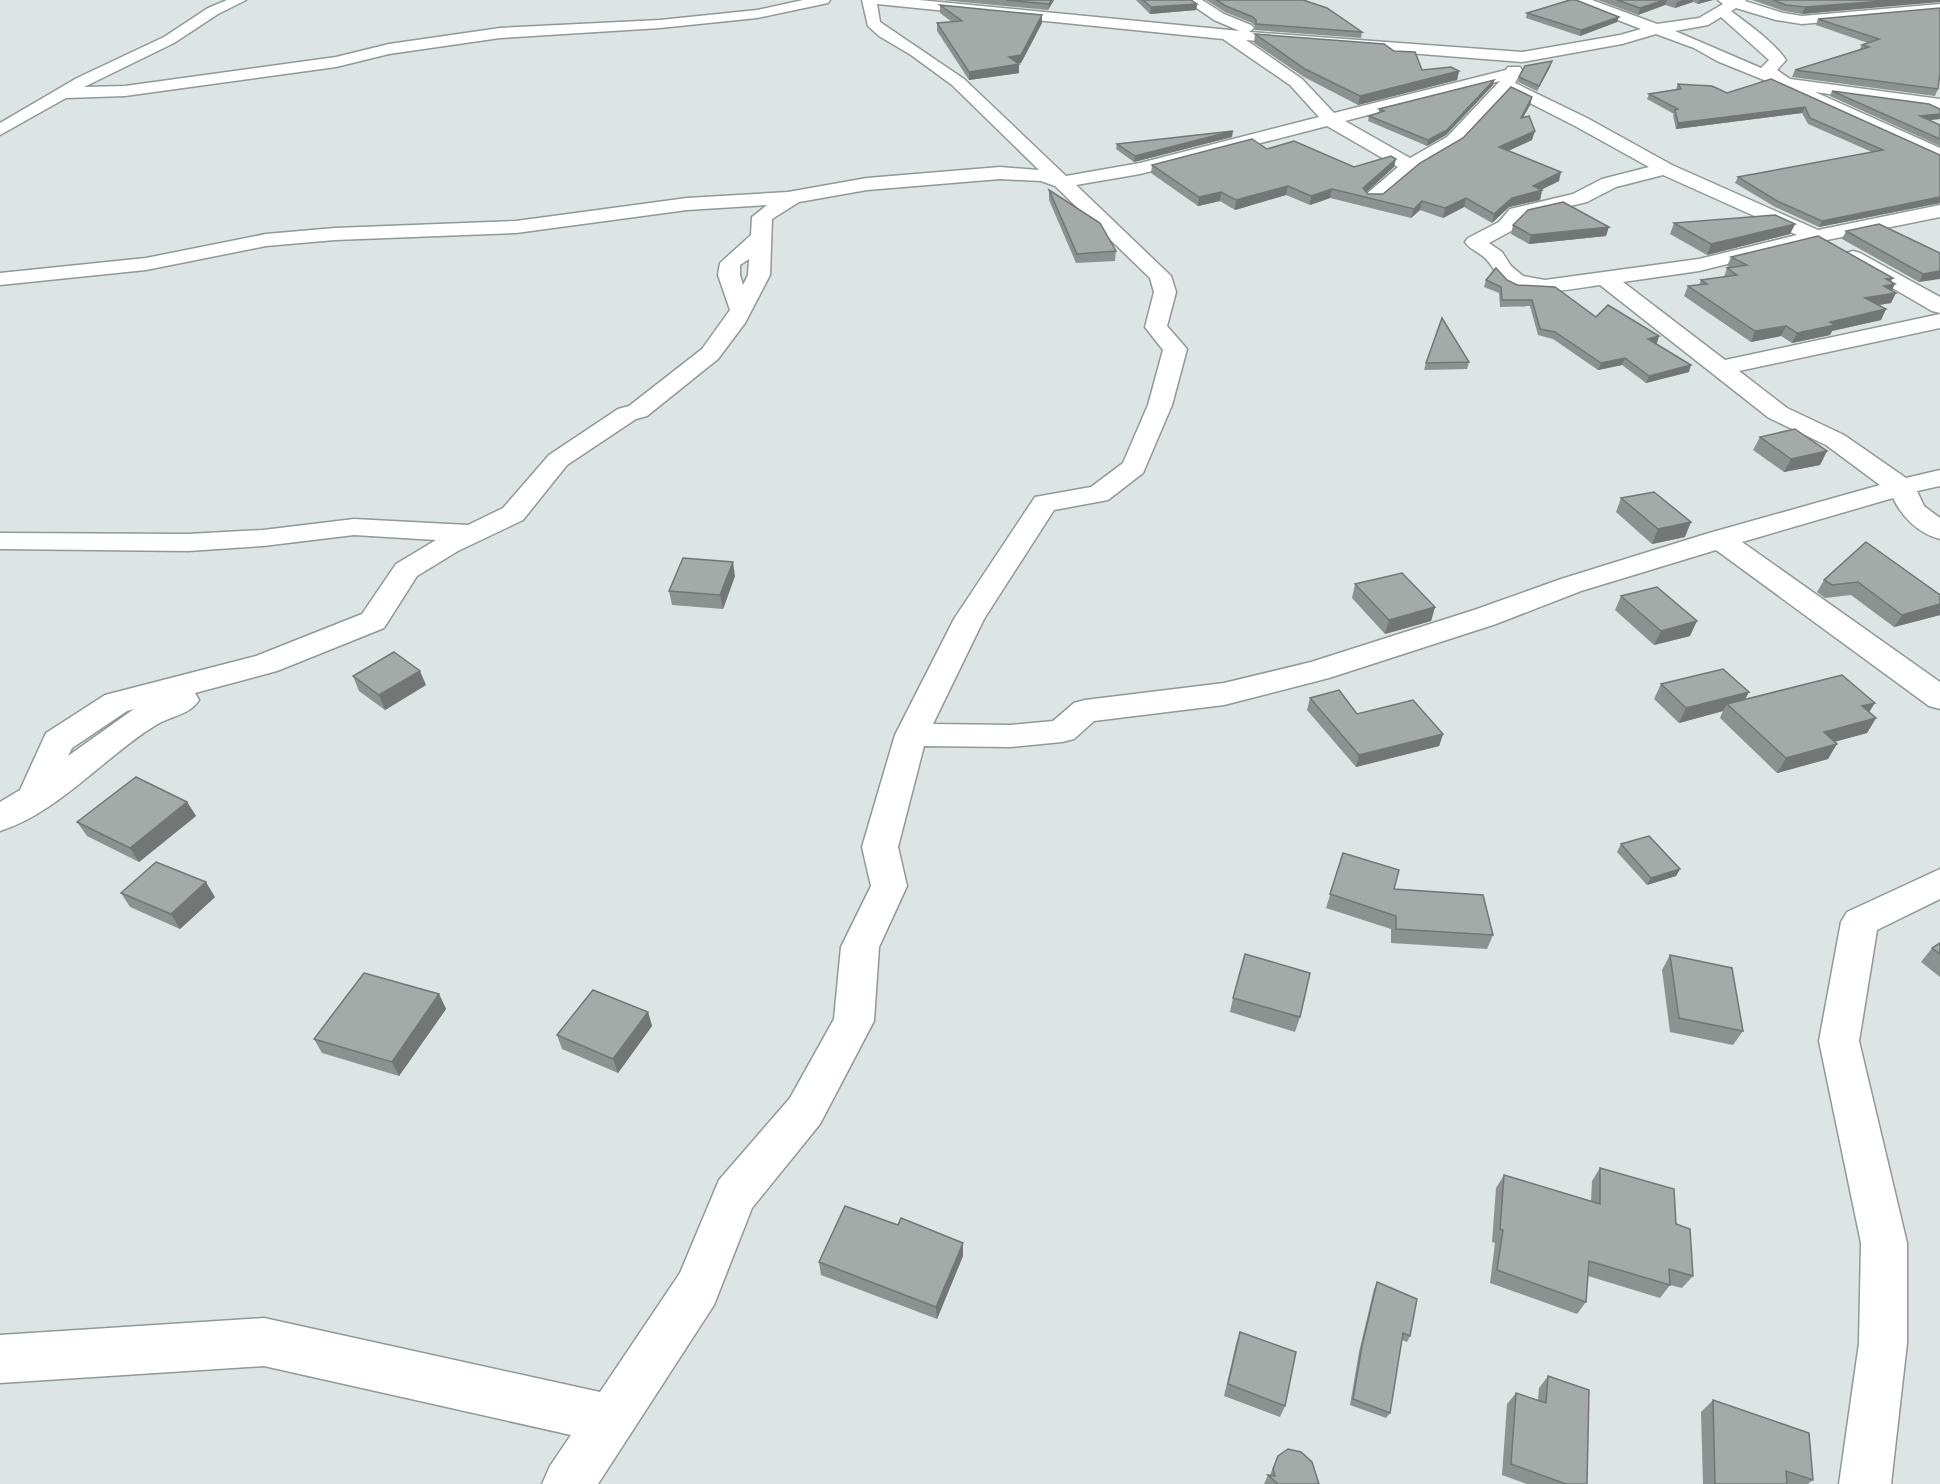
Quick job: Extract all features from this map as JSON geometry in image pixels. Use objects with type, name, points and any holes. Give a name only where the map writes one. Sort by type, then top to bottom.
[{"type":"street","points":[[5,127],[63,93],[169,40],[213,11],[239,0]]},
{"type":"street","points":[[63,93],[124,91],[336,62],[389,49],[500,33],[660,24],[757,14],[823,0]]},
{"type":"street","points":[[568,1484],[698,1289],[735,1195],[806,1111],[854,1021],[860,947],[889,886],[880,847],[911,735],[969,619],[1045,503],[1099,494],[1134,467],[1160,405],[1176,349],[1156,327],[1165,292],[1160,276],[958,82],[917,52],[884,33],[873,23],[869,0]]},
{"type":"street","points":[[877,0],[1265,36],[1514,72],[1581,122],[1665,169],[1817,236],[1940,306]]},
{"type":"street","points":[[1192,0],[1219,17],[1265,36]]},
{"type":"street","points":[[1579,0],[1699,45],[1723,58],[1783,83],[1940,104]]},
{"type":"street","points":[[0,279],[146,264],[224,247],[277,239],[335,234],[516,227],[687,204],[793,197],[867,184],[1000,173],[1042,176],[1062,182],[1140,168],[1332,121],[1514,72],[1656,29],[1703,22],[1730,3]]},
{"type":"street","points":[[1730,3],[1781,17],[1802,20],[1940,8]]},
{"type":"street","points":[[1730,3],[1778,60],[1767,71],[1783,83],[1803,95],[1846,112],[1940,156]]},
{"type":"street","points":[[1226,34],[1296,82],[1332,121],[1410,166]]},
{"type":"street","points":[[1373,197],[1410,166],[1453,141],[1514,72]]},
{"type":"street","points":[[5,127],[124,91]]},
{"type":"street","points":[[1665,169],[1609,183],[1580,198],[1517,213],[1506,226],[1475,242],[1496,256],[1502,270],[1516,282],[1545,286],[1699,265],[1817,236],[1940,211]]},
{"type":"street","points":[[0,818],[34,798],[145,717],[266,664],[374,621],[406,570],[472,533],[513,514],[558,460],[627,414],[638,411],[711,354],[741,310],[759,275],[762,217],[793,197]]},
{"type":"street","points":[[741,310],[729,275],[730,263],[746,252],[760,237]]},
{"type":"street","points":[[1603,277],[1724,368],[1778,413],[1835,440],[1901,487],[1913,511],[1940,531]]},
{"type":"street","points":[[1724,368],[1940,321]]},
{"type":"street","points":[[911,735],[1011,736],[1062,731],[1085,711],[1224,694],[1318,671],[1485,617],[1572,585],[1719,539],[1940,478]]},
{"type":"street","points":[[0,541],[159,544],[252,539],[352,527],[385,527],[440,534],[472,533]]},
{"type":"street","points":[[1719,539],[1940,698]]},
{"type":"street","points":[[1864,1484],[1883,1343],[1884,1243],[1839,1041],[1860,922],[1940,883]]},
{"type":"street","points":[[0,1359],[264,1342],[611,1419]]},
{"type":"building","points":[[1006,0],[1051,0],[1049,4]]},
{"type":"building","points":[[1143,0],[1191,0],[1197,4],[1151,7]]},
{"type":"building","points":[[1216,0],[1303,0],[1327,8],[1362,32],[1256,24],[1253,17]]},
{"type":"building","points":[[1576,0],[1619,17],[1581,30],[1527,13]]},
{"type":"building","points":[[1617,0],[1664,0],[1640,8]]},
{"type":"building","points":[[1773,0],[1897,0],[1805,7],[1786,5]]},
{"type":"building","points":[[940,5],[1042,15],[1021,55],[1009,57],[1019,64],[969,72],[937,23],[962,21]]},
{"type":"building","points":[[1940,8],[1938,89],[1795,70],[1869,47],[1862,45],[1879,39],[1818,19]]},
{"type":"building","points":[[1255,34],[1384,44],[1394,51],[1415,52],[1422,70],[1451,67],[1459,71],[1360,96],[1305,69]]},
{"type":"building","points":[[1552,61],[1539,86],[1519,77],[1525,66]]},
{"type":"building","points":[[1771,79],[1940,155],[1940,197],[1822,221],[1777,201],[1738,177],[1883,150],[1810,118],[1805,107],[1678,123],[1675,110],[1678,109],[1649,94],[1681,89],[1678,84],[1712,86],[1727,93]]},
{"type":"building","points":[[1494,80],[1447,130],[1428,140],[1369,116],[1384,111],[1379,109]]},
{"type":"building","points":[[1511,87],[1532,97],[1521,118],[1529,116],[1535,131],[1499,147],[1561,172],[1533,186],[1542,190],[1512,198],[1494,214],[1466,198],[1445,208],[1422,201],[1414,209],[1332,189],[1311,196],[1288,186],[1236,200],[1221,192],[1199,197],[1152,165],[1252,139],[1267,149],[1294,141],[1354,167],[1391,156],[1396,159],[1363,188],[1368,194],[1383,194],[1420,163],[1463,138]]},
{"type":"building","points":[[1832,91],[1929,104],[1940,109],[1940,114],[1920,116],[1940,125],[1940,139]]},
{"type":"building","points":[[1233,131],[1135,156],[1117,144]]},
{"type":"building","points":[[1049,190],[1100,223],[1116,251],[1077,254]]},
{"type":"building","points":[[1563,202],[1609,227],[1531,235],[1513,225],[1528,210]]},
{"type":"building","points":[[1775,215],[1795,224],[1711,244],[1674,223]]},
{"type":"building","points":[[1879,224],[1940,253],[1940,271],[1923,274],[1846,231]]},
{"type":"building","points":[[1818,236],[1893,278],[1886,279],[1895,284],[1884,286],[1896,293],[1865,298],[1886,309],[1830,322],[1835,325],[1797,333],[1786,326],[1755,331],[1688,286],[1707,284],[1701,280],[1737,275],[1727,268],[1747,265],[1731,257]]},
{"type":"building","points":[[1496,268],[1507,280],[1517,285],[1555,287],[1596,317],[1608,305],[1659,336],[1648,339],[1691,365],[1649,376],[1625,358],[1601,363],[1555,332],[1540,329],[1532,300],[1502,300],[1501,287],[1486,280]]},
{"type":"building","points":[[1442,318],[1469,362],[1426,363]]},
{"type":"building","points":[[1795,429],[1827,451],[1791,459],[1760,437]]},
{"type":"building","points":[[1654,492],[1691,522],[1658,529],[1621,498]]},
{"type":"building","points":[[1866,542],[1940,595],[1940,604],[1902,615],[1858,582],[1832,585],[1824,580]]},
{"type":"building","points":[[683,558],[733,562],[720,595],[669,591]]},
{"type":"building","points":[[1402,573],[1435,607],[1389,620],[1355,584]]},
{"type":"building","points":[[1657,587],[1697,621],[1661,631],[1621,596]]},
{"type":"building","points":[[394,652],[420,671],[379,695],[353,676]]},
{"type":"building","points":[[1723,669],[1749,692],[1686,708],[1661,684]]},
{"type":"building","points":[[1842,675],[1875,703],[1862,706],[1876,718],[1824,732],[1837,744],[1786,758],[1727,704]]},
{"type":"building","points":[[1339,690],[1357,714],[1413,700],[1443,734],[1359,755],[1310,698]]},
{"type":"building","points":[[136,777],[187,802],[130,848],[77,822]]},
{"type":"building","points":[[1649,836],[1680,869],[1651,878],[1621,844]]},
{"type":"building","points":[[1343,853],[1399,870],[1394,889],[1483,895],[1493,935],[1396,929],[1396,916],[1330,894]]},
{"type":"building","points":[[156,862],[206,882],[171,914],[121,893]]},
{"type":"building","points":[[1940,943],[1940,954],[1932,948]]},
{"type":"building","points":[[1245,954],[1310,973],[1300,1017],[1233,998]]},
{"type":"building","points":[[1670,955],[1732,968],[1743,1031],[1679,1018]]},
{"type":"building","points":[[364,973],[439,994],[392,1062],[314,1039]]},
{"type":"building","points":[[593,990],[648,1012],[613,1059],[557,1035]]},
{"type":"building","points":[[1600,1168],[1674,1189],[1676,1224],[1690,1229],[1693,1276],[1669,1269],[1670,1285],[1589,1261],[1586,1302],[1497,1270],[1503,1230],[1500,1229],[1504,1175],[1600,1204]]},
{"type":"building","points":[[845,1206],[898,1225],[901,1218],[963,1243],[936,1307],[819,1262]]},
{"type":"building","points":[[1377,1282],[1417,1299],[1410,1336],[1403,1333],[1390,1413],[1353,1399],[1362,1346]]},
{"type":"building","points":[[1240,1332],[1296,1352],[1285,1406],[1228,1384]]},
{"type":"building","points":[[1548,1376],[1589,1390],[1587,1484],[1566,1484],[1511,1464],[1516,1393],[1546,1403]]},
{"type":"building","points":[[1713,1400],[1809,1433],[1813,1480],[1786,1471],[1787,1484],[1715,1484]]},
{"type":"building","points":[[1288,1449],[1301,1452],[1312,1462],[1319,1484],[1278,1484],[1268,1475],[1275,1476],[1273,1469],[1278,1456]]}]
